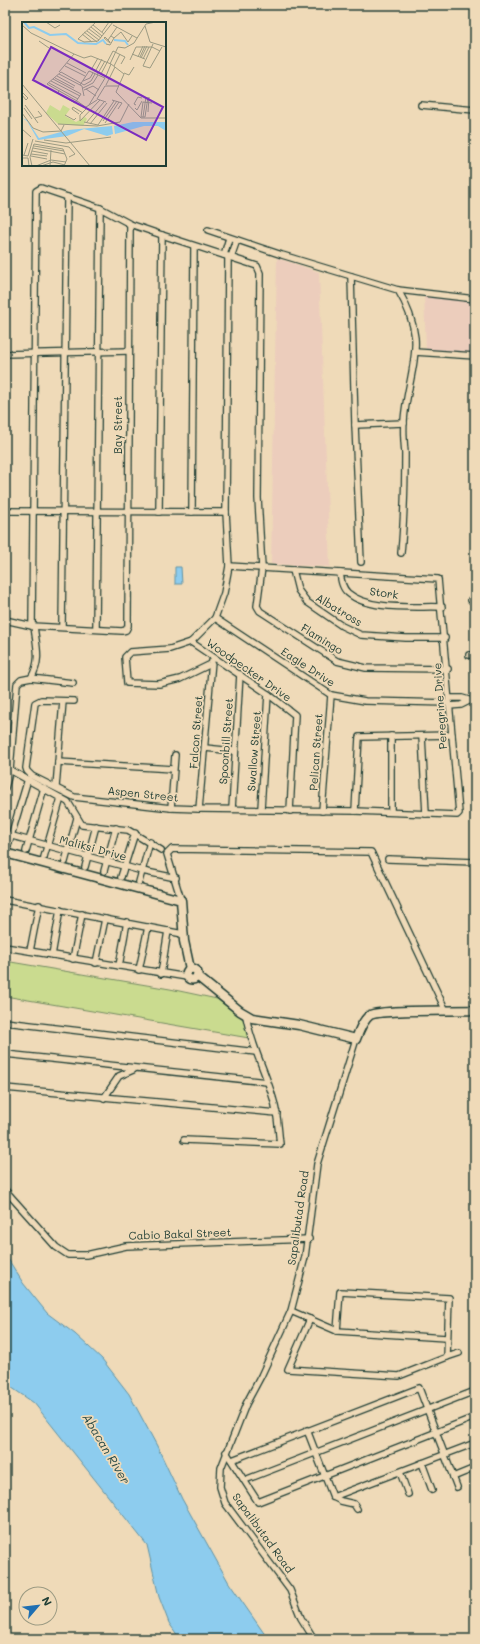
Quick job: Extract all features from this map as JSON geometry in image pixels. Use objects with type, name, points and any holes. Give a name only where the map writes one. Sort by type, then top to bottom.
[{"type":"street","points":[[421,105],[475,110]]},
{"type":"street","name":"Flamingo","points":[[35,352],[36,191],[41,188],[100,208],[130,224],[257,266],[260,273],[258,491],[262,568],[257,602],[260,611],[337,661],[366,668],[448,669]]},
{"type":"street","points":[[62,627],[67,197]]},
{"type":"street","points":[[5,620],[33,626],[96,629],[100,208]]},
{"type":"street","name":"Bay Street","points":[[96,629],[122,631],[126,630],[128,626],[130,224]]},
{"type":"street","points":[[208,230],[229,238],[398,290],[475,299]]},
{"type":"street","points":[[159,512],[162,235]]},
{"type":"street","points":[[211,664],[180,679],[159,684],[128,683],[127,654],[130,652],[170,649],[191,642],[214,618],[224,593],[229,566],[226,512],[229,238]]},
{"type":"street","points":[[228,256],[237,240]]},
{"type":"street","points":[[192,512],[194,246]]},
{"type":"street","points":[[351,276],[355,425],[361,562]]},
{"type":"street","points":[[398,290],[406,303],[411,317],[415,338],[415,352],[408,386],[404,422],[404,486],[401,553]]},
{"type":"street","points":[[5,354],[66,351],[129,351]]},
{"type":"street","points":[[31,678],[37,668],[38,659],[33,626],[32,511],[35,352]]},
{"type":"street","points":[[415,352],[475,356]]},
{"type":"street","points":[[355,425],[404,422]]},
{"type":"street","points":[[5,511],[226,512]]},
{"type":"street","name":"Peregrine Drive","points":[[229,566],[435,577],[440,582],[459,813],[454,816],[355,810],[290,811],[232,809]]},
{"type":"street","name":"Albatross","points":[[293,570],[298,590],[307,602],[342,626],[361,635],[406,638],[445,638]]},
{"type":"street","name":"Stork","points":[[340,573],[341,583],[347,592],[360,600],[382,606],[442,607]]},
{"type":"street","name":"Eagle Drive","points":[[214,618],[331,695],[365,701],[449,702],[461,705],[472,702]]},
{"type":"street","name":"Woodpecker Drive","points":[[191,642],[240,674],[293,712],[296,718],[290,811]]},
{"type":"street","name":"Falcon Street","points":[[199,809],[211,664],[213,657]]},
{"type":"street","name":"Spoonbill Street","points":[[232,809],[234,751],[240,674]]},
{"type":"street","points":[[5,788],[10,770],[17,684],[21,680],[31,678],[73,683]]},
{"type":"street","name":"Swallow Street","points":[[261,809],[268,694]]},
{"type":"street","name":"Pelican Street","points":[[322,811],[331,695]]},
{"type":"street","name":"Aspen Street","points":[[74,701],[41,700],[35,704],[26,768],[32,776],[56,787],[74,798],[171,808],[232,809]]},
{"type":"street","points":[[56,787],[64,701]]},
{"type":"street","points":[[355,810],[358,739],[362,736],[452,735]]},
{"type":"street","points":[[391,736],[391,812]]},
{"type":"street","points":[[422,736],[426,814]]},
{"type":"street","points":[[205,748],[234,751]]},
{"type":"street","points":[[171,808],[175,755]]},
{"type":"street","points":[[58,762],[173,769]]},
{"type":"street","points":[[10,770],[70,804],[82,825],[116,828],[135,833],[161,850]]},
{"type":"street","points":[[28,779],[8,835],[6,850],[181,900]]},
{"type":"street","points":[[26,851],[44,788]]},
{"type":"street","points":[[44,857],[61,798]]},
{"type":"street","points":[[65,862],[77,818]]},
{"type":"street","points":[[86,867],[96,826]]},
{"type":"street","points":[[104,871],[116,828]]},
{"type":"street","points":[[121,877],[135,833]]},
{"type":"street","name":"Maliksi Drive","points":[[8,835],[106,862],[176,878]]},
{"type":"street","points":[[139,882],[150,842]]},
{"type":"street","points":[[356,1039],[292,1024],[258,1020],[246,1016],[197,976],[193,980],[189,973],[181,900],[176,878],[167,854],[172,849],[371,852],[446,1011]]},
{"type":"street","points":[[388,859],[475,862]]},
{"type":"street","points":[[5,900],[39,905],[184,934]]},
{"type":"street","points":[[30,951],[39,905]]},
{"type":"street","points":[[52,955],[60,910]]},
{"type":"street","points":[[73,959],[82,914]]},
{"type":"street","points":[[96,963],[105,919]]},
{"type":"street","points":[[118,966],[127,922]]},
{"type":"street","points":[[139,970],[148,927]]},
{"type":"street","points":[[161,974],[168,931]]},
{"type":"street","points":[[5,947],[161,974],[189,973]]},
{"type":"street","name":"Sapalibutad Road","points":[[314,1639],[301,1618],[290,1590],[226,1503],[220,1487],[221,1468],[246,1404],[261,1376],[291,1311],[309,1239],[316,1164],[356,1039],[363,1022],[370,1015],[398,1011],[475,1010]]},
{"type":"street","points":[[184,1140],[280,1144],[277,1113],[249,1033],[246,1016]]},
{"type":"street","points":[[5,1022],[256,1052]]},
{"type":"street","points":[[5,1054],[137,1070],[267,1082]]},
{"type":"street","points":[[104,1098],[119,1076],[137,1070]]},
{"type":"street","points":[[5,1088],[277,1113]]},
{"type":"street","name":"Cabio Bakal Street","points":[[5,1190],[56,1246],[68,1255],[77,1256],[126,1246],[309,1239]]},
{"type":"street","points":[[337,1331],[340,1292],[449,1298],[446,1358]]},
{"type":"street","points":[[291,1311],[337,1331],[446,1338]]},
{"type":"street","points":[[310,1319],[288,1369],[399,1376],[459,1353]]},
{"type":"street","points":[[232,1460],[419,1388],[457,1487]]},
{"type":"street","points":[[245,1480],[475,1391]]},
{"type":"street","points":[[226,1452],[258,1502],[475,1417]]},
{"type":"street","points":[[308,1430],[333,1497],[341,1501],[354,1504],[357,1509]]},
{"type":"street","points":[[333,1497],[475,1443]]},
{"type":"street","points":[[422,1463],[432,1490]]},
{"type":"street","points":[[453,1477],[475,1468]]},
{"type":"street","points":[[400,1472],[408,1494]]},
{"type":"shaded area","points":[[277,258],[319,272],[330,567],[271,564]]},
{"type":"shaded area","points":[[424,294],[475,301],[475,354],[426,351]]},
{"type":"green space","points":[[5,961],[170,989],[217,999],[243,1019],[249,1038],[5,996]]},
{"type":"water","points":[[175,567],[181,567],[182,584],[175,584]]},
{"type":"water","name":"Abacan River","points":[[5,1254],[23,1283],[47,1313],[75,1334],[102,1359],[129,1394],[157,1446],[182,1499],[229,1583],[268,1639],[180,1639],[169,1623],[159,1597],[147,1545],[34,1403],[5,1383]]}]
